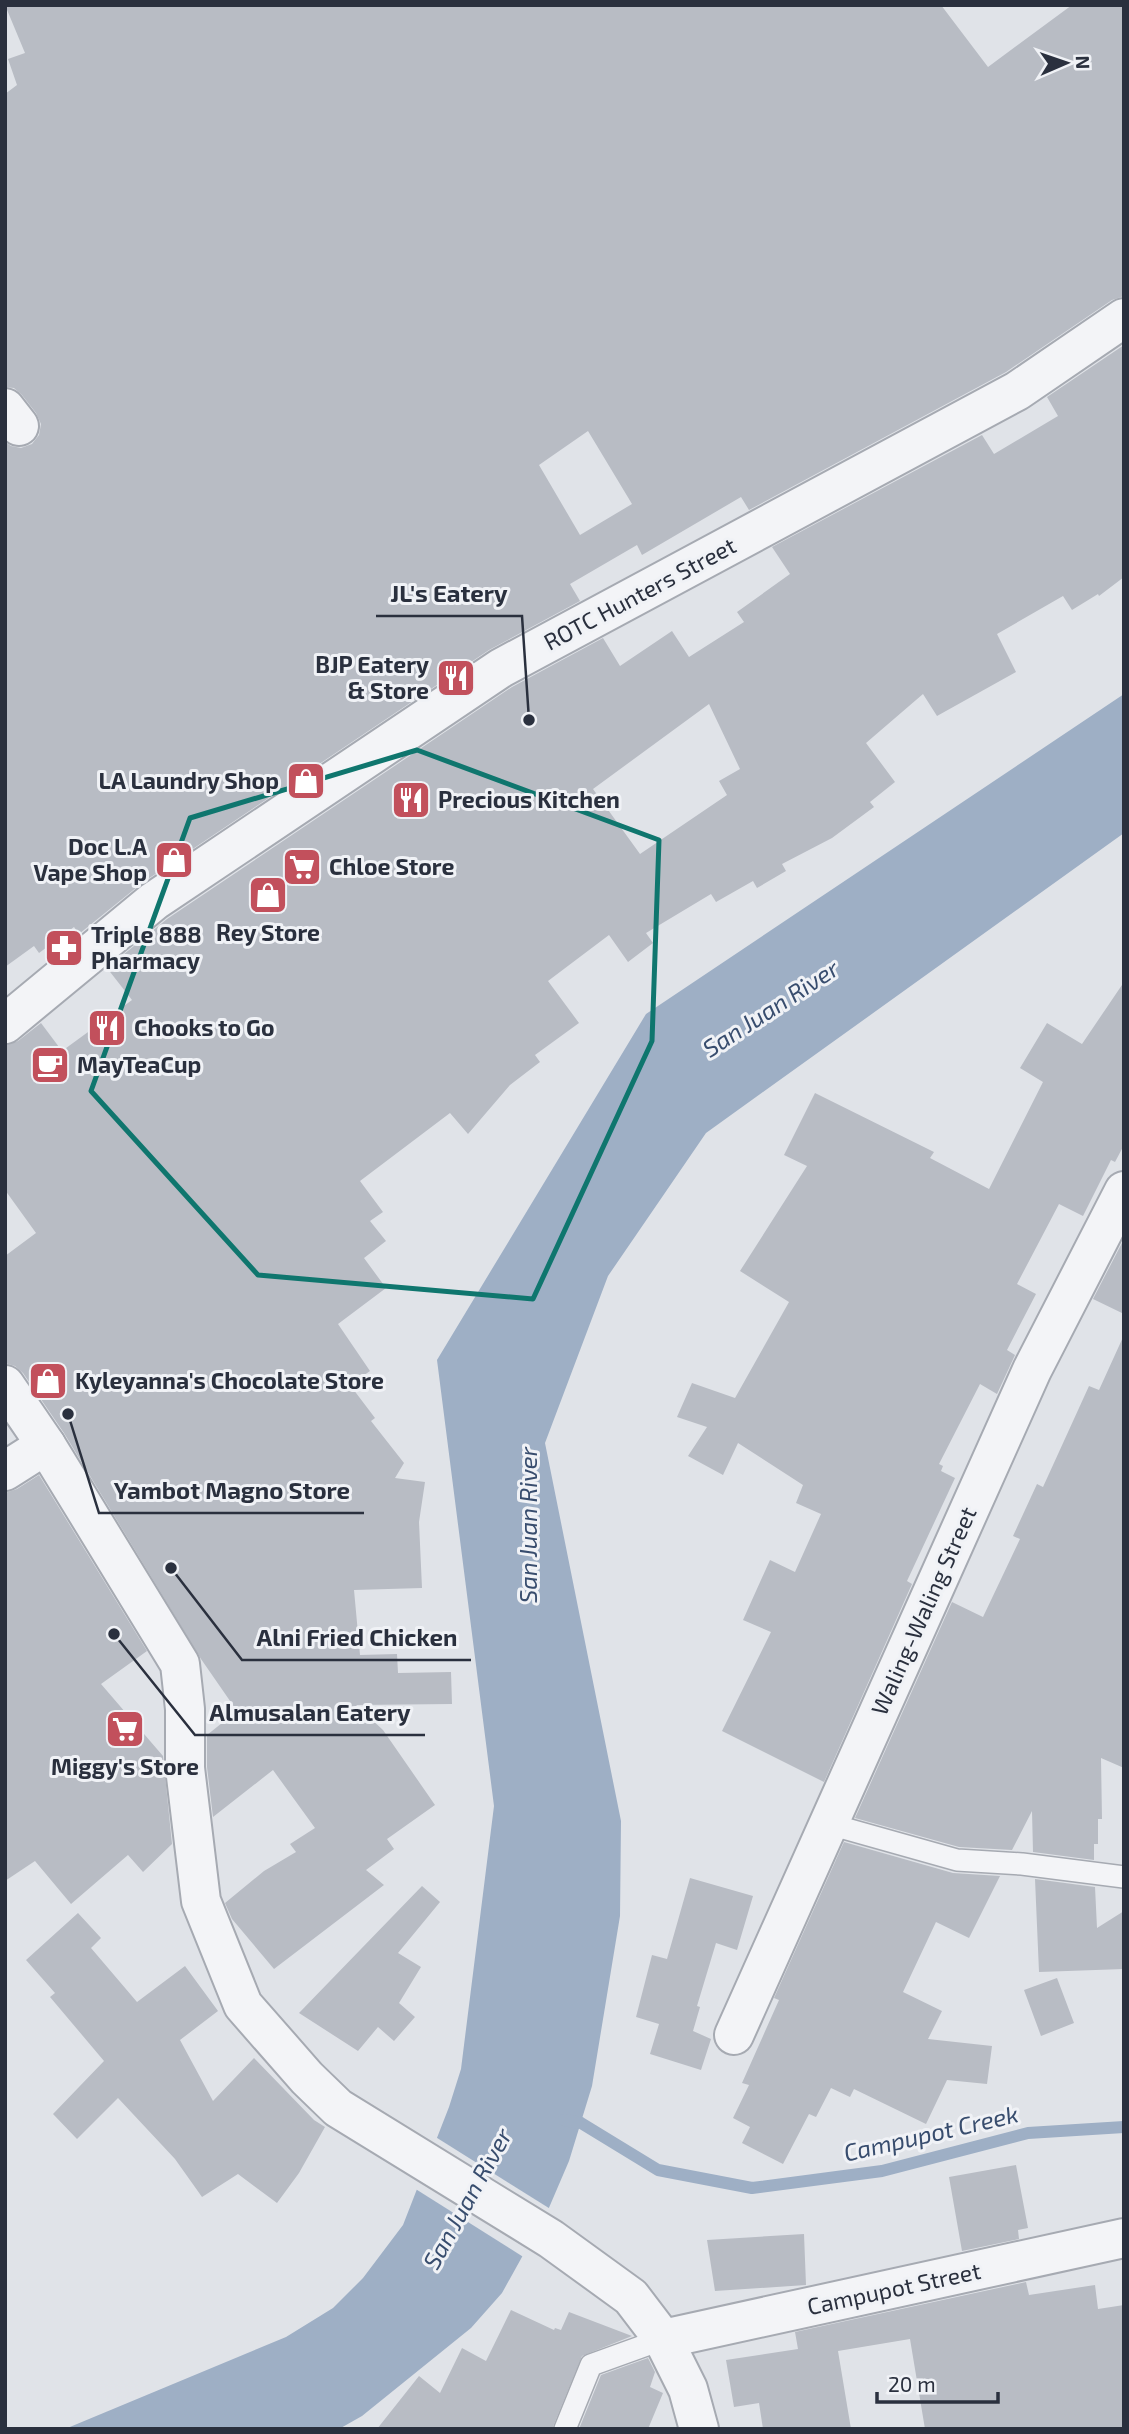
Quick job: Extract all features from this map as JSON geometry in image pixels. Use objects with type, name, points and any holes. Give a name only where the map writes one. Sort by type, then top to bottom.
[{"type":"street","name":"ROTC Hunters Street","points":[[5,1024],[154,901],[501,668],[1017,391],[1124,318]]},
{"type":"street","name":"Waling-Waling Street","points":[[734,2035],[1031,1370],[1113,1235],[1124,1191]]},
{"type":"street","points":[[5,1385],[46,1445],[180,1664],[185,1709],[185,1768],[201,1901],[243,2005],[307,2078],[338,2108],[551,2239],[631,2297],[663,2339],[688,2389],[699,2429]]},
{"type":"street","points":[[5,1471],[46,1445]]},
{"type":"street","name":"Campupot Street","points":[[663,2339],[1124,2238]]},
{"type":"lane","points":[[829,1824],[957,1860],[1022,1864],[1124,1877]]},
{"type":"lane","points":[[565,2429],[591,2365],[663,2339]]},
{"type":"highlighted area","points":[[417,750],[659,840],[652,1041],[533,1299],[258,1275],[91,1091],[190,818]]},
{"type":"water","name":"San Juan River","points":[[1124,694],[1124,833],[706,1133],[608,1276],[545,1443],[621,1821],[620,1916],[592,2086],[569,2161],[548,2210],[502,2293],[471,2328],[362,2416],[339,2429],[65,2429],[286,2337],[333,2308],[363,2278],[403,2225],[461,2069],[494,1806],[437,1360],[646,1014]]},
{"type":"pier","points":[[434,2136],[552,2210],[525,2258],[414,2188]]},
{"type":"building","points":[[5,5],[941,5],[988,67],[1072,5],[1124,5],[1124,296],[1112,300],[1006,372],[749,510],[741,497],[642,555],[637,545],[570,584],[580,601],[489,650],[142,883],[79,934],[74,927],[39,953],[34,946],[5,967],[5,442],[21,448],[32,444],[39,435],[41,424],[22,395],[14,388],[5,387],[5,94],[17,85],[8,59],[25,53]],"holes":[[[588,431],[632,504],[580,535],[539,465]]]},
{"type":"building","points":[[1124,345],[1124,577],[1099,596],[1098,594],[1072,610],[1063,596],[997,634],[1016,672],[937,716],[923,694],[866,743],[895,782],[870,802],[874,807],[832,838],[782,864],[786,871],[757,888],[753,881],[716,902],[711,894],[646,933],[653,943],[628,962],[609,935],[548,981],[579,1023],[535,1055],[540,1062],[510,1085],[468,1134],[450,1113],[360,1181],[383,1212],[370,1221],[386,1241],[364,1258],[386,1288],[338,1324],[370,1371],[350,1385],[375,1418],[371,1421],[404,1463],[395,1478],[425,1482],[419,1522],[422,1588],[354,1590],[360,1655],[397,1654],[398,1673],[451,1672],[452,1704],[356,1705],[383,1730],[435,1805],[387,1839],[394,1849],[366,1870],[384,1885],[274,1969],[232,1919],[225,1903],[264,1871],[296,1852],[290,1844],[315,1828],[273,1770],[213,1817],[207,1767],[207,1735],[237,1711],[201,1659],[64,1433],[23,1373],[15,1366],[5,1363],[5,1256],[36,1233],[5,1190],[5,1045],[18,1041],[41,1023],[62,1051],[132,1000],[107,968],[167,919],[512,687],[603,638],[620,666],[672,631],[689,657],[744,622],[737,612],[790,574],[772,547],[982,435],[994,454],[1058,416],[1047,397]],"holes":[[[709,704],[740,769],[719,781],[727,795],[640,854],[593,789]]]},
{"type":"building","points":[[1124,982],[1124,1145],[1115,1162],[1111,1160],[1083,1216],[1059,1204],[1017,1284],[1036,1294],[1007,1350],[1015,1355],[997,1394],[980,1384],[939,1464],[943,1466],[941,1471],[955,1478],[907,1581],[912,1584],[824,1782],[722,1731],[771,1632],[743,1620],[770,1560],[795,1572],[821,1514],[796,1503],[803,1485],[738,1443],[723,1475],[688,1456],[707,1427],[677,1417],[692,1383],[735,1398],[789,1302],[740,1271],[807,1166],[784,1155],[815,1093],[934,1152],[930,1158],[989,1189],[1043,1082],[1020,1068],[1047,1023],[1082,1044]]},
{"type":"building","points":[[1124,1239],[1124,1314],[1093,1299]]},
{"type":"building","points":[[1124,1335],[1124,1768],[1101,1758],[1102,1819],[1098,1819],[1098,1844],[1094,1844],[1094,1860],[1033,1852],[1032,1811],[1012,1850],[959,1847],[855,1818],[952,1602],[983,1617],[1020,1539],[1013,1536],[1037,1484],[1043,1487],[1089,1386],[1099,1390]]},
{"type":"building","points":[[39,1475],[147,1651],[101,1684],[163,1756],[172,1844],[143,1872],[128,1855],[71,1904],[35,1861],[5,1881],[5,1493]]},
{"type":"building","points":[[844,1842],[953,1873],[1000,1876],[969,1938],[936,1922],[903,1992],[942,2011],[928,2039],[992,2046],[987,2084],[947,2080],[926,2124],[854,2089],[850,2097],[831,2088],[816,2117],[809,2114],[783,2164],[742,2143],[750,2127],[733,2118],[749,2085],[742,2083],[779,2000],[774,1998]]},
{"type":"building","points":[[690,1878],[753,1896],[737,1950],[716,1943],[697,2006],[700,2007],[693,2031],[711,2039],[701,2070],[650,2054],[659,2024],[636,2017],[652,1955],[667,1959]]},
{"type":"building","points":[[1035,1879],[1095,1887],[1097,1928],[1124,1911],[1124,1969],[1039,1972]]},
{"type":"building","points":[[422,1886],[440,1902],[398,1953],[421,1967],[399,2003],[415,2017],[394,2041],[378,2027],[358,2051],[299,2013]]},
{"type":"building","points":[[78,1913],[101,1938],[91,1948],[137,2002],[185,1966],[218,2011],[180,2040],[213,2101],[254,2058],[314,2120],[325,2127],[299,2173],[277,2203],[238,2174],[202,2197],[175,2159],[118,2098],[77,2139],[53,2114],[104,2061],[50,1997],[55,1993],[26,1960]]},
{"type":"building","points":[[1057,1978],[1074,2023],[1041,2036],[1024,1990]]},
{"type":"building","points":[[1016,2165],[1028,2228],[1018,2230],[1019,2239],[962,2251],[949,2177]]},
{"type":"building","points":[[804,2234],[806,2285],[715,2291],[707,2240]]},
{"type":"building","points":[[1026,2282],[1029,2295],[1095,2285],[1098,2309],[1124,2305],[1124,2429],[925,2429],[910,2339],[838,2351],[851,2429],[763,2429],[759,2403],[734,2407],[726,2360],[798,2349],[795,2332]]},
{"type":"building","points":[[511,2310],[554,2330],[561,2330],[569,2312],[632,2336],[582,2356],[552,2429],[377,2429],[419,2376],[440,2393],[462,2348],[486,2361]]},
{"type":"building","points":[[648,2358],[655,2372],[650,2387],[663,2393],[648,2429],[579,2429],[601,2375]]},
{"type":"waterway","name":"Campupot Creek","points":[[564,2120],[581,2123],[658,2170],[752,2188],[882,2171],[1028,2133],[1124,2127]]},
{"type":"place","name":"BJP Eatery & Store","points":[[456,678]]},
{"type":"place","name":"JL's Eatery","points":[[529,720]]},
{"type":"place","name":"LA Laundry Shop","points":[[306,781]]},
{"type":"place","name":"Precious Kitchen","points":[[411,800]]},
{"type":"place","name":"Doc L.A Vape Shop","points":[[174,860]]},
{"type":"place","name":"Chloe Store","points":[[302,867]]},
{"type":"place","name":"Rey Store","points":[[268,895]]},
{"type":"place","name":"Triple 888 Pharmacy","points":[[64,948]]},
{"type":"place","name":"Chooks to Go","points":[[107,1028]]},
{"type":"place","name":"MayTeaCup","points":[[50,1065]]},
{"type":"place","name":"Kyleyanna's Chocolate Store","points":[[48,1381]]},
{"type":"place","name":"Yambot Magno Store","points":[[68,1414]]},
{"type":"place","name":"Alni Fried Chicken","points":[[171,1568]]},
{"type":"place","name":"Almusalan Eatery","points":[[114,1634]]},
{"type":"place","name":"Miggy's Store","points":[[125,1729]]}]
